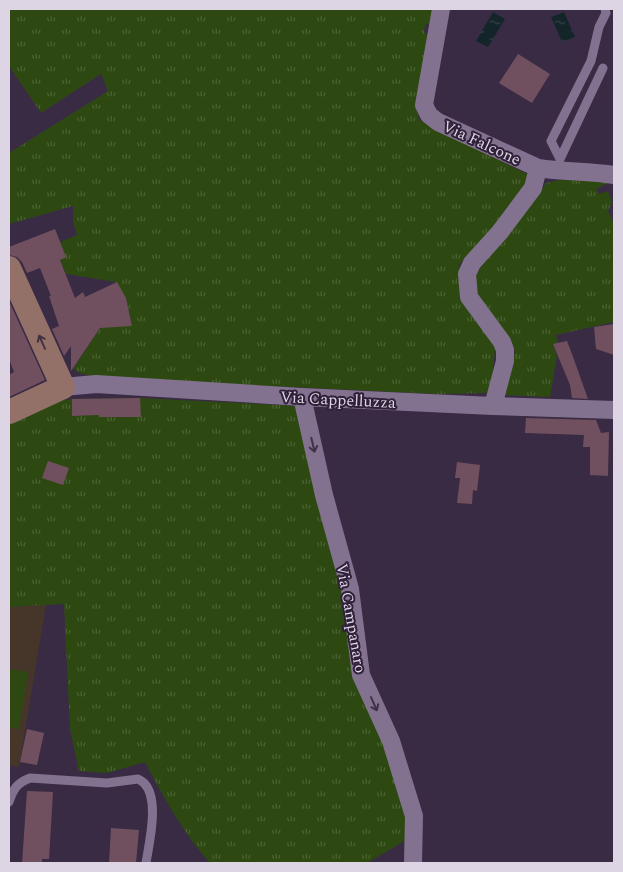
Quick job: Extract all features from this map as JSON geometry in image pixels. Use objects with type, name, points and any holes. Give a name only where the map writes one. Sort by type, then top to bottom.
[{"type":"street","name":"Via Falcone","points":[[441,9],[424,105],[429,115],[438,122],[538,168],[614,175]]},
{"type":"street","points":[[493,406],[505,361],[505,350],[502,342],[469,297],[467,274],[472,263],[500,232],[533,188],[538,168]]},
{"type":"street","points":[[9,268],[63,387],[9,412]]},
{"type":"street","name":"Via Cappelluzza","points":[[63,387],[96,384],[302,397],[614,410]]},
{"type":"street","name":"Via Campanaro","points":[[302,397],[324,495],[350,589],[361,675],[391,741],[414,816],[413,863]]},
{"type":"lane","points":[[603,68],[560,159],[551,141],[591,61],[599,27],[606,13],[605,9]]},
{"type":"lane","points":[[9,802],[12,792],[20,782],[30,778],[107,783],[138,779],[145,784],[153,802],[146,863]]},
{"type":"shaded area","points":[[46,605],[19,767],[9,765],[9,607]]},
{"type":"green space","points":[[9,9],[434,9],[431,23],[425,25],[424,32],[428,36],[417,107],[419,120],[527,174],[528,182],[498,227],[459,265],[462,296],[495,349],[491,391],[486,393],[437,394],[101,378],[82,374],[73,369],[100,328],[132,325],[126,298],[116,282],[66,274],[60,260],[60,242],[77,235],[73,222],[73,206],[9,224],[9,153],[108,91],[101,74],[41,113],[9,66]]},
{"type":"green space","points":[[559,180],[612,181],[596,189],[599,194],[608,191],[612,202],[608,211],[614,224],[614,322],[556,335],[558,343],[553,345],[557,355],[550,397],[504,395],[515,351],[511,341],[477,298],[474,282],[478,270],[546,183]]},
{"type":"green space","points":[[140,398],[298,406],[388,754],[408,817],[408,839],[367,863],[210,863],[183,827],[145,762],[107,773],[79,771],[70,729],[64,604],[9,607],[9,423],[58,401]]},
{"type":"green space","points":[[9,669],[28,672],[19,729],[9,727]]},
{"type":"water","points":[[493,12],[505,19],[488,47],[476,41]]},
{"type":"water","points":[[564,12],[575,37],[562,42],[551,17]]},
{"type":"building","points":[[518,54],[550,74],[532,103],[499,83]]},
{"type":"building","points":[[55,229],[66,257],[60,260],[75,298],[83,292],[85,297],[117,282],[126,298],[132,326],[100,328],[71,371],[71,346],[64,356],[52,329],[59,326],[49,296],[51,296],[40,268],[27,273],[22,262],[17,257],[9,255],[9,247]]},
{"type":"building","points":[[9,301],[45,380],[9,397],[9,375],[14,372],[9,359]]},
{"type":"building","points":[[614,324],[614,355],[596,349],[594,327]]},
{"type":"building","points":[[567,341],[588,399],[572,398],[570,385],[553,344]]},
{"type":"building","points":[[140,398],[141,417],[72,416],[72,399]]},
{"type":"building","points":[[526,418],[596,420],[601,433],[609,432],[608,476],[590,475],[590,447],[583,447],[584,435],[525,433]]},
{"type":"building","points":[[48,461],[69,468],[63,485],[42,478]]},
{"type":"building","points":[[457,462],[480,465],[477,491],[473,490],[472,504],[457,503],[460,478],[455,478]]},
{"type":"building","points":[[27,729],[44,733],[37,765],[20,762]]},
{"type":"building","points":[[27,791],[53,792],[49,859],[42,859],[42,863],[22,863]]},
{"type":"building","points":[[111,828],[139,830],[136,863],[109,863]]}]
